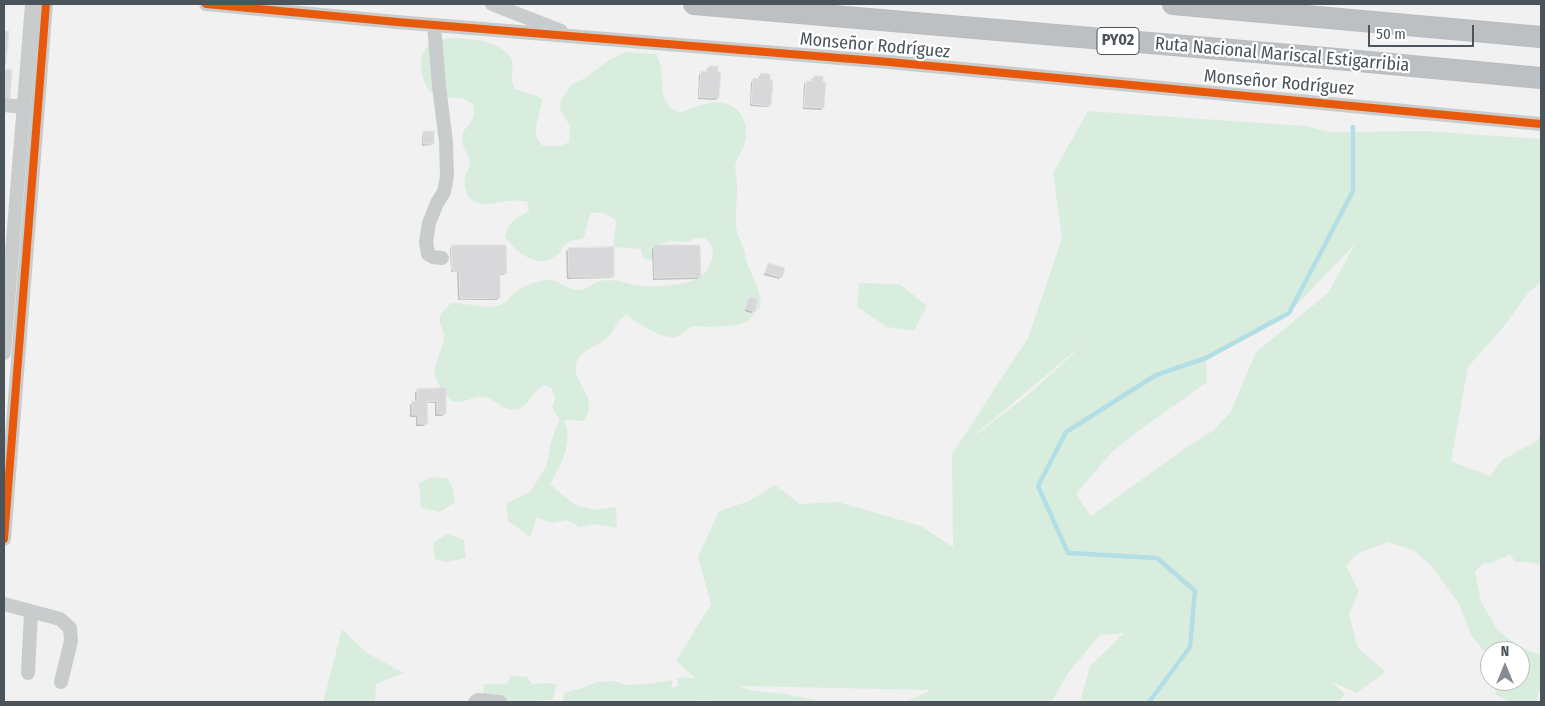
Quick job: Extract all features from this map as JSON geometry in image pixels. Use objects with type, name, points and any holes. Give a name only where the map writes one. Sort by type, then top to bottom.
[{"type":"highway","name":"Ruta Nacional Mariscal Estigarribia","points":[[694,4],[1541,78]]},
{"type":"highway","points":[[1174,4],[1541,37]]},
{"type":"street","points":[[4,353],[10,195],[24,107],[32,4]]},
{"type":"street","points":[[4,539],[9,397],[31,197],[46,4]]},
{"type":"street","name":"Monseñor Rodríguez","points":[[206,4],[434,25],[909,64],[1541,124]]},
{"type":"street","points":[[492,4],[573,36]]},
{"type":"street","points":[[434,25],[438,86],[446,142],[447,176],[444,192],[437,203],[429,223],[426,242],[428,254],[432,257],[442,258]]},
{"type":"street","points":[[4,105],[24,107]]},
{"type":"street","points":[[10,195],[31,197]]},
{"type":"street","points":[[4,604],[60,620],[70,628],[70,641],[61,682]]},
{"type":"street","points":[[28,674],[31,612]]},
{"type":"street","points":[[475,702],[478,700],[500,702]]},
{"type":"green space","points":[[451,38],[467,38],[486,42],[503,49],[509,55],[512,61],[512,81],[515,89],[542,99],[536,134],[542,145],[556,146],[569,142],[570,126],[560,110],[561,100],[572,84],[585,78],[609,60],[626,52],[656,54],[660,62],[664,95],[666,102],[671,108],[680,113],[719,102],[733,107],[740,113],[744,122],[746,138],[735,166],[737,183],[736,225],[738,236],[745,251],[746,261],[758,289],[761,306],[748,321],[739,325],[692,326],[675,337],[663,336],[626,315],[619,321],[606,339],[587,350],[578,359],[576,373],[587,395],[589,403],[588,412],[584,421],[564,420],[567,428],[567,445],[562,461],[550,484],[575,505],[594,510],[616,507],[617,528],[594,524],[580,527],[567,520],[552,523],[537,517],[530,537],[508,521],[506,504],[530,492],[546,467],[552,439],[560,418],[552,407],[555,398],[552,389],[545,385],[536,391],[524,406],[516,409],[507,408],[485,397],[458,402],[449,398],[437,382],[435,375],[444,337],[439,318],[451,303],[488,307],[500,305],[521,288],[542,281],[555,281],[574,290],[582,290],[603,280],[650,286],[688,282],[700,277],[707,270],[712,258],[712,249],[705,238],[696,238],[688,242],[670,241],[661,244],[652,261],[643,258],[641,249],[614,247],[613,240],[616,221],[605,214],[595,213],[591,213],[583,239],[569,242],[549,260],[533,260],[512,246],[505,237],[508,227],[513,221],[529,211],[527,201],[483,204],[472,200],[465,188],[465,177],[470,166],[469,157],[464,149],[462,140],[463,131],[471,123],[474,106],[464,99],[435,95],[424,81],[421,67],[423,53],[432,43]]},
{"type":"green space","points":[[1088,111],[1304,126],[1331,132],[1426,131],[1541,139],[1541,282],[1528,293],[1505,325],[1468,367],[1451,461],[1490,476],[1502,460],[1538,440],[1541,431],[1541,565],[1515,562],[1510,554],[1492,563],[1484,563],[1475,571],[1481,602],[1497,629],[1512,641],[1480,641],[1480,646],[1472,637],[1459,604],[1431,566],[1415,551],[1388,542],[1357,554],[1346,566],[1359,591],[1349,614],[1358,648],[1386,672],[1356,693],[1331,681],[1345,694],[1339,702],[1080,702],[1090,666],[1124,633],[1100,635],[1068,673],[1052,702],[906,702],[931,690],[739,686],[749,690],[785,694],[827,702],[710,702],[705,700],[698,702],[563,702],[564,693],[596,682],[614,681],[625,685],[672,680],[672,688],[678,686],[677,679],[685,677],[696,679],[676,661],[711,604],[698,557],[719,511],[749,501],[775,485],[800,504],[838,502],[921,526],[953,547],[952,454],[1028,338],[1062,238],[1053,173]],"holes":[[[1355,244],[1328,293],[1256,352],[1231,411],[1214,430],[1187,447],[1091,516],[1076,494],[1112,452],[1207,382],[1206,358],[1289,313]],[[1087,341],[1029,394],[965,443]]]},
{"type":"green space","points":[[859,283],[900,284],[927,306],[914,331],[887,327],[857,307]]},
{"type":"green space","points":[[432,477],[447,478],[452,486],[455,502],[440,512],[421,508],[419,483]]},
{"type":"green space","points":[[447,534],[464,540],[466,558],[447,562],[435,559],[433,543]]},
{"type":"green space","points":[[342,629],[367,653],[404,673],[376,684],[375,702],[323,702]]},
{"type":"green space","points":[[1530,651],[1541,655],[1541,686],[1537,698],[1538,702],[1510,702],[1496,695],[1495,691],[1530,691]]},
{"type":"green space","points":[[511,675],[527,677],[533,684],[557,684],[553,700],[485,702],[483,695],[484,684],[507,684]]},
{"type":"building","points":[[4,31],[9,31],[6,64],[4,64]]},
{"type":"building","points":[[709,66],[718,66],[718,72],[721,73],[719,98],[699,97],[701,71],[708,72]]},
{"type":"building","points":[[4,69],[12,70],[10,99],[4,99]]},
{"type":"building","points":[[761,73],[770,74],[770,80],[773,80],[771,106],[751,104],[753,78],[761,79]]},
{"type":"building","points":[[814,76],[823,76],[823,82],[826,82],[824,108],[804,107],[806,81],[813,81]]},
{"type":"building","points":[[423,131],[434,131],[434,144],[424,144]]},
{"type":"building","points":[[452,245],[506,245],[507,273],[500,273],[500,298],[460,299],[459,270],[452,270]]},
{"type":"building","points":[[654,245],[700,245],[701,277],[655,278]]},
{"type":"building","points":[[614,247],[614,277],[569,277],[568,248]]},
{"type":"building","points":[[768,263],[785,268],[782,278],[766,273]]},
{"type":"building","points":[[750,297],[758,299],[755,312],[746,309]]},
{"type":"building","points":[[446,388],[446,414],[437,414],[437,401],[427,402],[428,424],[418,424],[418,415],[412,415],[412,401],[417,401],[417,389]]},
{"type":"waterway","points":[[1149,702],[1190,647],[1195,591],[1157,558],[1068,553],[1038,486],[1066,432],[1156,375],[1206,358],[1289,313],[1353,191],[1353,127]]},
{"type":"cycle path","points":[[4,539],[46,4]]},
{"type":"cycle path","points":[[206,4],[397,22],[889,62],[1541,124]]}]
